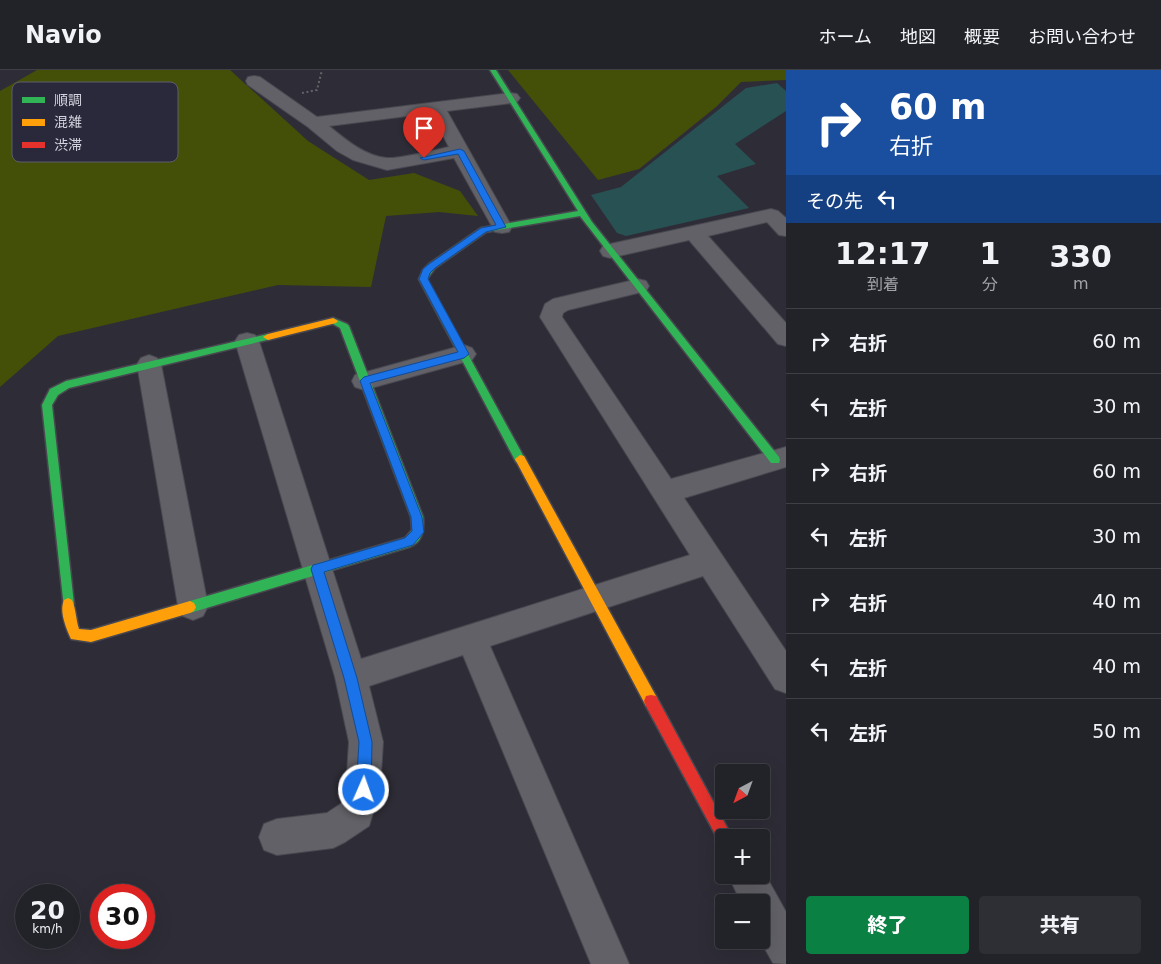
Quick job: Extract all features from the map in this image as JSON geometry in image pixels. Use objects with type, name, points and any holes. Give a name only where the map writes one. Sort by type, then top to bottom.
[{"type":"street","points":[[493,70],[583,213],[610,251],[781,459],[665,492]]},
{"type":"street","points":[[254,81],[344,147],[360,156],[387,164],[460,151]]},
{"type":"street","points":[[314,124],[511,98]]},
{"type":"street","points":[[436,107],[502,227]]},
{"type":"street","points":[[583,213],[484,230],[432,266],[426,272],[423,279],[720,829]]},
{"type":"street","points":[[610,251],[771,215],[786,230]]},
{"type":"street","points":[[693,232],[786,338]]},
{"type":"street","points":[[638,286],[561,304],[553,309],[551,317],[786,678]]},
{"type":"street","points":[[333,321],[344,326],[416,517],[418,532],[409,542],[91,636],[74,635],[69,616],[47,405],[49,396],[55,390],[66,385],[149,364],[333,321]]},
{"type":"street","points":[[247,341],[351,678],[366,742],[364,790],[357,814],[333,830],[277,837]]},
{"type":"street","points":[[364,381],[464,354]]},
{"type":"street","points":[[149,364],[193,606]]},
{"type":"street","points":[[351,678],[710,562]]},
{"type":"street","points":[[471,639],[610,964]]},
{"type":"street","points":[[770,920],[786,950]]},
{"type":"path","points":[[277,97],[317,90],[322,70]]},
{"type":"green space","points":[[37,70],[230,70],[308,141],[369,180],[414,173],[460,191],[478,216],[439,212],[386,216],[371,287],[278,285],[58,336],[0,387],[0,91],[12,84],[12,162],[178,162],[178,82],[16,82]]},
{"type":"green space","points":[[508,70],[786,70],[786,80],[741,82],[716,107],[639,169],[598,180]]},
{"type":"shaded area","points":[[777,83],[786,91],[786,111],[735,144],[756,164],[717,176],[749,208],[626,236],[617,233],[591,195],[621,187],[746,88]]},
{"type":"traffic: fast","points":[[493,70],[589,223],[775,460]]},
{"type":"traffic: fast","points":[[520,459],[423,279],[426,272],[432,266],[484,230],[583,213]]},
{"type":"traffic: fast","points":[[190,607],[409,542],[418,532],[417,517],[344,326],[333,321]]},
{"type":"traffic: fast","points":[[68,604],[47,405],[54,392],[66,385],[268,337]]},
{"type":"traffic: slow","points":[[268,337],[333,321]]},
{"type":"traffic: slow","points":[[520,459],[651,701]]},
{"type":"traffic: slow","points":[[68,604],[69,616],[75,635],[91,636],[190,607]]},
{"type":"traffic: jam","points":[[651,701],[720,829]]},
{"type":"route","points":[[364,790],[366,742],[351,678],[317,569],[409,542],[418,532],[416,517],[364,381],[464,354],[423,279],[426,272],[432,266],[484,230],[502,227],[460,151],[424,158]]}]
